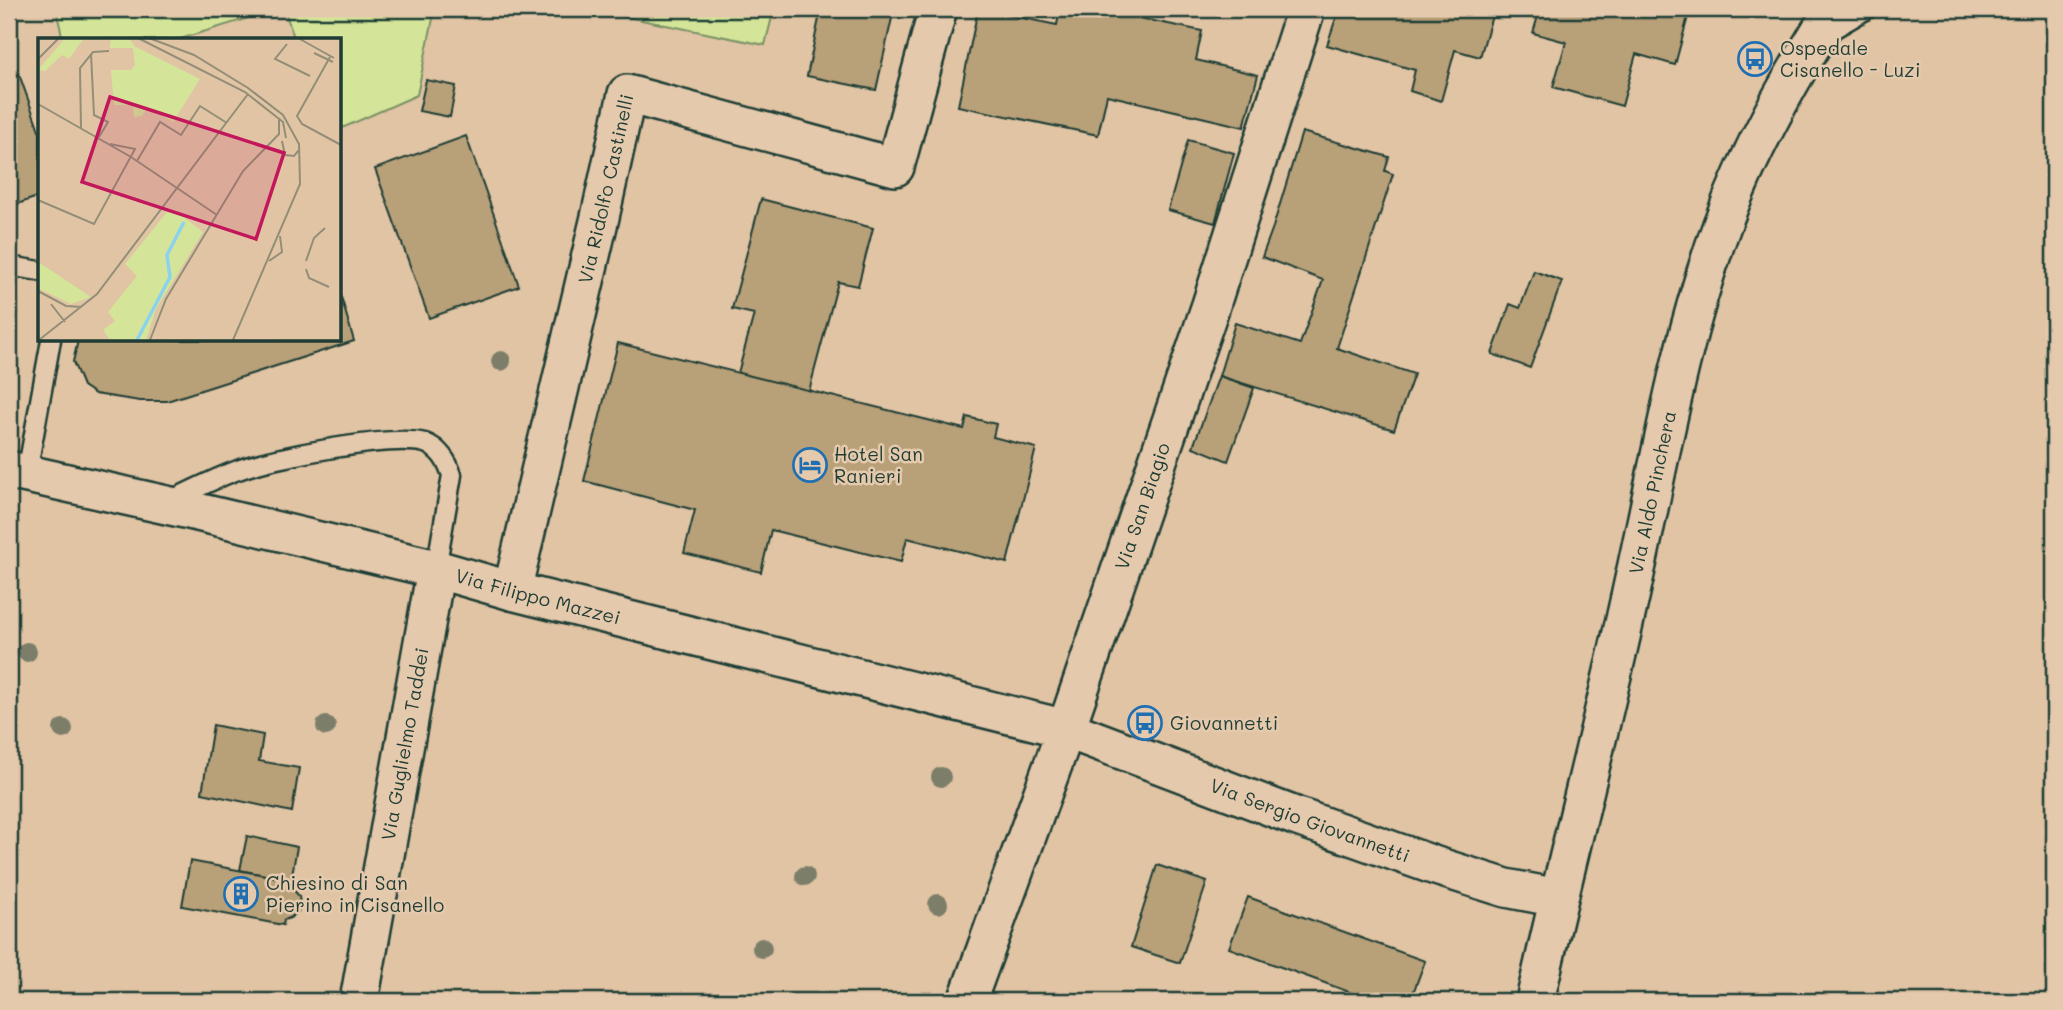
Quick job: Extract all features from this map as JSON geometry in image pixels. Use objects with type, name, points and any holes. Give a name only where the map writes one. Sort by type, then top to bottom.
[{"type":"street","name":"Via Ridolfo Castinelli","points":[[512,591],[627,94],[895,167],[938,9]]},
{"type":"street","name":"Via San Biagio","points":[[967,1001],[1066,729],[1212,305],[1306,9]]},
{"type":"street","name":"Via Aldo Pinchera","points":[[1535,1001],[1626,615],[1677,381],[1703,280],[1723,223],[1769,122],[1813,41],[1834,9]]},
{"type":"street","name":"Via Filippo Mazzei","points":[[18,472],[436,569],[512,591],[1066,729]]},
{"type":"street","name":"Via Guglielmo Taddei","points":[[359,1001],[436,569]]},
{"type":"street","name":"Via Sergio Giovannetti","points":[[1066,729],[1436,866],[1506,888],[1558,898]]},
{"type":"lane","points":[[1813,41],[1867,9]]},
{"type":"lane","points":[[9,266],[38,271]]},
{"type":"lane","points":[[18,472],[51,341]]},
{"type":"lane","points":[[163,504],[239,469],[294,455],[396,441],[425,444],[440,454],[449,465],[452,475],[436,569]]},
{"type":"green space","points":[[56,9],[278,9],[184,38],[63,38]]},
{"type":"green space","points":[[284,9],[435,9],[417,95],[341,129],[341,38],[294,38]]},
{"type":"green space","points":[[587,9],[774,9],[765,45]]},
{"type":"building","points":[[821,9],[894,9],[876,90],[807,76]]},
{"type":"building","points":[[978,9],[1057,25],[1060,9],[1096,9],[1202,31],[1196,60],[1258,75],[1244,127],[1107,95],[1098,135],[958,106]]},
{"type":"building","points":[[1339,9],[1494,9],[1480,57],[1455,50],[1441,101],[1410,91],[1415,70],[1327,45]]},
{"type":"building","points":[[1540,9],[1690,9],[1675,65],[1636,54],[1622,106],[1553,87],[1566,42],[1533,33]]},
{"type":"building","points":[[9,46],[38,127],[38,197],[9,207]]},
{"type":"building","points":[[426,80],[456,86],[450,117],[419,111]]},
{"type":"building","points":[[1302,132],[1389,157],[1385,171],[1393,174],[1337,348],[1414,374],[1394,430],[1219,376],[1235,323],[1300,344],[1323,280],[1262,257]]},
{"type":"building","points":[[466,136],[519,286],[429,318],[375,169]]},
{"type":"building","points":[[1188,140],[1234,153],[1215,223],[1168,210]]},
{"type":"building","points":[[761,199],[873,228],[858,286],[838,282],[809,391],[738,373],[754,314],[732,309]]},
{"type":"building","points":[[1534,271],[1562,281],[1530,368],[1492,354],[1510,304],[1520,308]]},
{"type":"building","points":[[341,296],[354,341],[167,401],[140,401],[95,394],[83,386],[73,362],[78,341],[341,341]]},
{"type":"building","name":"Hotel San Ranieri","points":[[618,343],[964,429],[967,417],[996,424],[993,437],[1036,448],[1007,563],[907,538],[901,562],[771,530],[761,572],[684,553],[695,510],[584,481]]},
{"type":"building","points":[[1219,376],[1254,388],[1228,461],[1193,447]]},
{"type":"building","points":[[213,725],[263,735],[259,761],[299,768],[292,812],[202,793]]},
{"type":"building","points":[[247,836],[297,847],[291,880],[240,870]]},
{"type":"building","name":"Chiesino di San Pierino in Cisanello","points":[[190,861],[291,880],[290,886],[299,896],[298,912],[284,920],[283,925],[182,906]]},
{"type":"building","points":[[1157,865],[1207,882],[1180,963],[1131,947]]},
{"type":"building","points":[[1248,897],[1425,961],[1410,1001],[1374,1001],[1229,948]]},
{"type":"place","name":"Ospedale Cisanello - Luzi","points":[[1755,59]]},
{"type":"place","name":"Hotel San Ranieri","points":[[810,465]]},
{"type":"place","name":"Giovannetti","points":[[1145,723]]},
{"type":"place","name":"Chiesino di San Pierino in Cisanello","points":[[241,894]]}]
